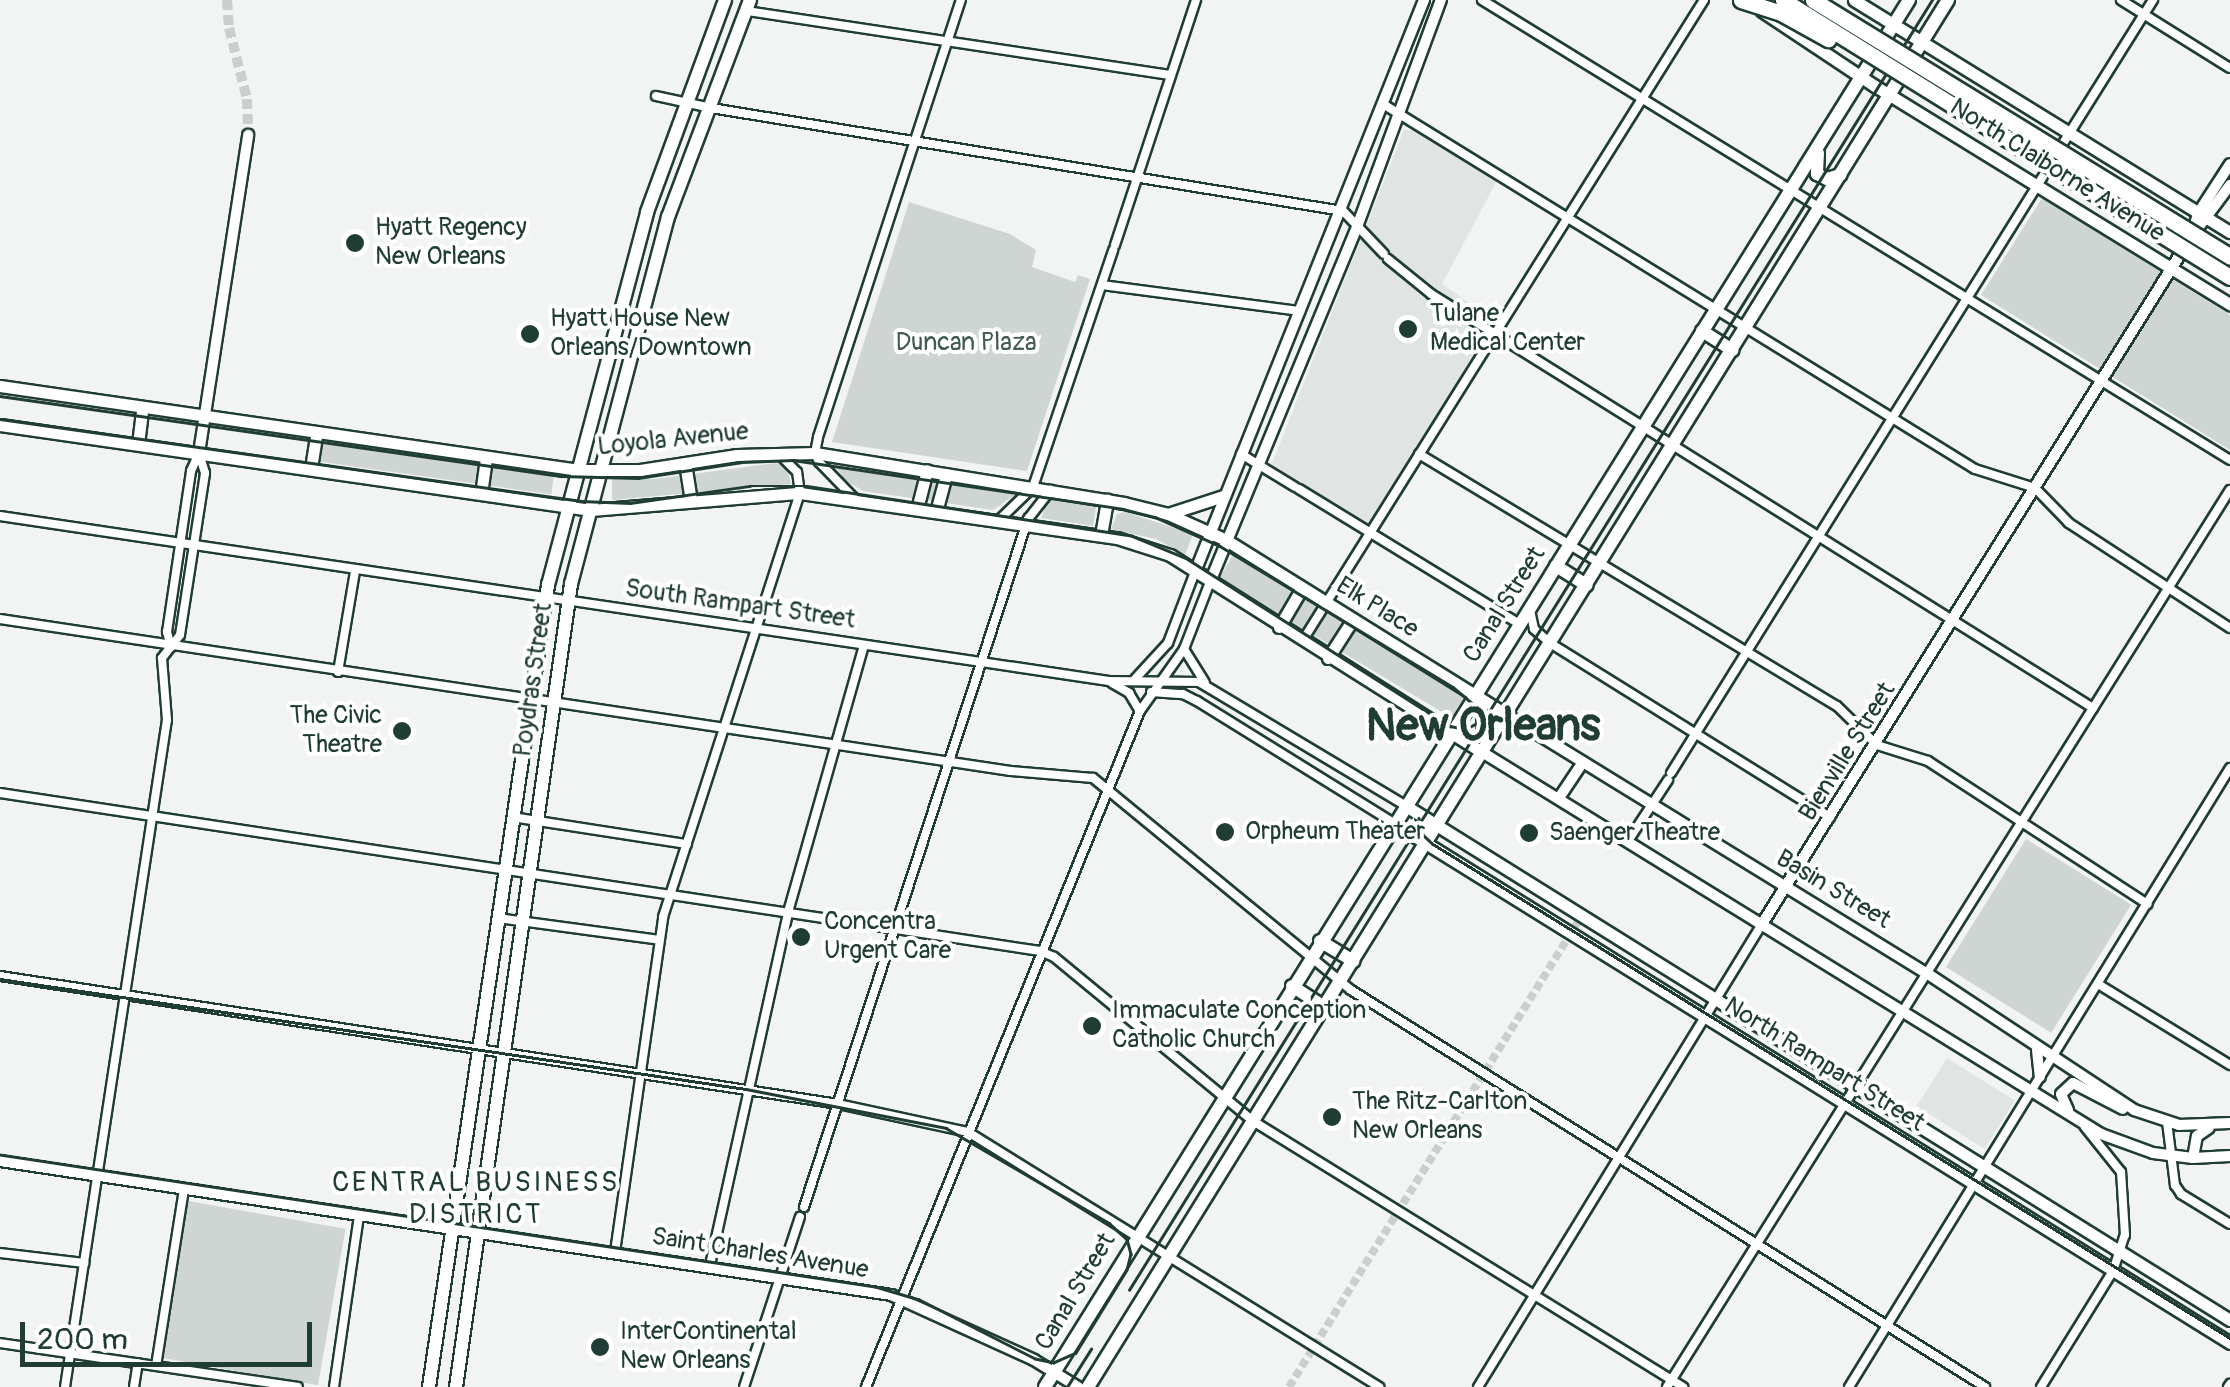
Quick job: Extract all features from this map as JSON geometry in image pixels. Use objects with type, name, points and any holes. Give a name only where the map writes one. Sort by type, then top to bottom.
[{"type":"highway","points":[[1743,0],[1792,18],[2007,138]]},
{"type":"highway","points":[[1783,0],[2230,276]]},
{"type":"highway","points":[[1813,0],[2230,256]]},
{"type":"main road","name":"Poydras Street","points":[[429,1387],[545,600],[647,212],[725,0]]},
{"type":"main road","name":"North Claiborne Avenue","points":[[1743,0],[2230,304]]},
{"type":"main road","name":"North Claiborne Avenue","points":[[1854,0],[2230,232]]},
{"type":"main road","name":"Canal Street","points":[[1045,1387],[1909,0]]},
{"type":"main road","points":[[1088,1387],[1948,0]]},
{"type":"main road","name":"Poydras Street","points":[[456,1387],[481,1234],[568,603],[668,217],[748,5]]},
{"type":"main road","points":[[1820,146],[1816,174],[1828,179],[1840,175]]},
{"type":"main road","points":[[623,302],[644,308]]},
{"type":"main road","points":[[1702,331],[1732,350]]},
{"type":"main road","points":[[615,332],[636,337]]},
{"type":"main road","name":"Loyola Avenue","points":[[0,386],[601,472],[778,453],[815,454],[1107,500],[1168,514],[1226,540]]},
{"type":"main road","points":[[138,444],[142,409]]},
{"type":"main road","points":[[2,424],[591,510],[800,493],[1101,535],[1156,549],[1482,752]]},
{"type":"main road","points":[[311,468],[316,434]]},
{"type":"main road","points":[[480,494],[486,458]]},
{"type":"main road","points":[[685,463],[690,501]]},
{"type":"main road","points":[[918,509],[927,470]]},
{"type":"main road","points":[[936,512],[946,474]]},
{"type":"main road","points":[[1168,514],[1223,496]]},
{"type":"main road","points":[[1101,535],[1107,500]]},
{"type":"main road","name":"Elk Place","points":[[1226,540],[1505,714]]},
{"type":"main road","points":[[1556,566],[1586,585]]},
{"type":"main road","points":[[1278,626],[1302,588]]},
{"type":"main road","points":[[1328,658],[1354,619]]},
{"type":"main road","name":"South Rampart Street","points":[[1406,806],[1437,825]]},
{"type":"main road","name":"North Rampart Street","points":[[1395,824],[2230,1344]]},
{"type":"main road","name":"North Rampart Street","points":[[1437,825],[2230,1320]]},
{"type":"main road","points":[[1320,940],[1353,961]]},
{"type":"main road","points":[[1292,986],[1324,1007]]},
{"type":"main road","points":[[465,1138],[493,1142]]},
{"type":"street","points":[[856,500],[826,472],[815,454],[961,0]]},
{"type":"street","points":[[998,520],[1033,487],[1196,0]]},
{"type":"street","points":[[1134,680],[1168,644],[1208,532],[1343,211],[1424,0]]},
{"type":"street","points":[[866,1387],[1140,711],[1184,649],[1358,224],[1442,0]]},
{"type":"street","points":[[1482,0],[2230,460]]},
{"type":"street","points":[[1302,642],[1704,0]]},
{"type":"street","points":[[2121,0],[2230,68]]},
{"type":"street","points":[[1628,841],[2153,0]]},
{"type":"street","points":[[748,5],[946,43],[1168,75]]},
{"type":"street","points":[[656,96],[1343,211],[1386,256],[1431,294],[1644,422],[1819,538],[2092,708]]},
{"type":"street","points":[[1383,104],[1975,468],[2035,488],[2069,523],[2230,628]]},
{"type":"street","points":[[171,648],[166,632],[191,471],[199,454],[205,418],[248,135]]},
{"type":"street","name":"Bienville Street","points":[[1478,1387],[2204,216],[2230,164]]},
{"type":"street","name":"Bienville Street","points":[[2204,216],[2230,185]]},
{"type":"street","points":[[1102,285],[1300,311]]},
{"type":"street","points":[[615,1252],[660,940],[670,895],[800,493],[797,472],[778,453]]},
{"type":"street","points":[[65,1387],[168,704],[162,658],[180,636],[205,473],[199,454]]},
{"type":"street","points":[[1241,454],[1518,623]]},
{"type":"street","points":[[1419,454],[1837,706],[1876,745],[1928,762],[2147,904]]},
{"type":"street","points":[[744,1387],[1026,524],[1042,496],[1051,490]]},
{"type":"street","points":[[1670,1384],[1924,972],[2230,490]]},
{"type":"street","name":"South Rampart Street","points":[[0,516],[1109,681],[1160,680],[1210,687],[1254,718],[1406,806]]},
{"type":"street","points":[[338,672],[355,571]]},
{"type":"street","points":[[1530,606],[1534,629],[1550,643],[1831,818]]},
{"type":"street","points":[[0,619],[171,648],[951,762],[1092,778],[1340,981],[1985,1387]]},
{"type":"street","points":[[710,1265],[788,912],[864,646]]},
{"type":"street","points":[[1184,649],[1189,663],[1210,687]]},
{"type":"street","points":[[1109,681],[1128,694],[1140,711]]},
{"type":"street","points":[[1151,692],[1183,694],[1196,701],[1395,824]]},
{"type":"street","name":"Basin Street","points":[[1505,714],[1924,972],[2037,1050],[2138,1112]]},
{"type":"street","points":[[1482,752],[2082,1124],[2134,1148],[2192,1158],[2230,1156]]},
{"type":"street","points":[[1560,798],[1582,762]]},
{"type":"street","points":[[1849,1387],[2230,768]]},
{"type":"street","points":[[2220,785],[2230,791]]},
{"type":"street","points":[[0,793],[1040,951],[1054,957],[1253,1122],[1535,1295],[1670,1384],[1683,1387]]},
{"type":"street","points":[[512,818],[687,844]]},
{"type":"street","points":[[498,918],[660,940]]},
{"type":"street","points":[[0,976],[838,1104],[968,1132],[1379,1387]]},
{"type":"street","points":[[2098,984],[2230,1065]]},
{"type":"street","points":[[2037,1050],[2040,1078]]},
{"type":"street","points":[[2041,1387],[2113,1271],[2126,1225],[2121,1172],[2064,1106],[2062,1094],[2067,1084],[2080,1084],[2106,1102],[2167,1122],[2230,1123]]},
{"type":"street","points":[[2167,1122],[2175,1185],[2181,1194],[2230,1224]]},
{"type":"street","points":[[2192,1158],[2197,1136],[2214,1125]]},
{"type":"street","name":"Saint Charles Avenue","points":[[0,1161],[710,1265],[902,1298],[1078,1387]]},
{"type":"street","points":[[156,1366],[184,1189]]},
{"type":"street","points":[[334,1387],[359,1216]]},
{"type":"street","points":[[0,1253],[84,1263]]},
{"type":"street","points":[[0,1343],[298,1387]]},
{"type":"street","points":[[134,1387],[138,1363]]},
{"type":"shaded area","name":"Tulane Medical Center","points":[[1404,130],[1415,130],[1500,175],[1442,284],[1495,321],[1368,527],[1271,466]]},
{"type":"shaded area","points":[[1947,1058],[2015,1100],[1985,1149],[1917,1106]]},
{"type":"green space","points":[[2042,198],[2230,315],[2230,450],[1981,295]]},
{"type":"green space","name":"Duncan Plaza","points":[[909,202],[1010,234],[1036,250],[1032,267],[1075,282],[1078,275],[1090,279],[1027,471],[832,442]]},
{"type":"green space","points":[[323,444],[554,476],[551,494],[320,462]]},
{"type":"green space","points":[[776,463],[787,468],[791,484],[612,500],[612,478],[655,479]]},
{"type":"green space","points":[[836,467],[1016,494],[993,510],[863,491],[846,481]]},
{"type":"green space","points":[[1049,498],[1096,507],[1093,526],[1041,518]]},
{"type":"green space","points":[[1125,512],[1193,534],[1185,555],[1156,539],[1111,529],[1117,514]]},
{"type":"green space","points":[[1233,555],[1465,695],[1451,718],[1219,578]]},
{"type":"green space","points":[[2026,839],[2131,905],[2051,1033],[1946,967]]},
{"type":"green space","points":[[188,1201],[346,1229],[318,1385],[160,1358]]},
{"type":"tunnel","points":[[227,0],[229,28],[247,99],[248,135]]},
{"type":"tunnel","points":[[1289,1387],[1581,917]]},
{"type":"tram line","points":[[1129,1290],[1932,0]]},
{"type":"tram line","points":[[0,396],[560,476],[638,478],[742,462],[793,460],[1123,509],[1155,517],[1220,546],[1453,687],[1476,706],[1477,730]]},
{"type":"tram line","points":[[0,419],[581,501],[630,503],[750,486],[807,486],[1132,536],[1186,558],[1450,726],[1466,729],[1484,719]]},
{"type":"tram line","points":[[1419,818],[1420,832],[1433,844],[2230,1338]]},
{"type":"tram line","points":[[0,979],[746,1089],[946,1128],[1109,1223],[1127,1239],[1131,1254],[1127,1270],[1076,1353],[1054,1363],[1035,1359],[919,1300],[875,1287],[0,1155]]},
{"type":"tram line","points":[[1067,1387],[1091,1349]]},
{"type":"place","name":"Hyatt Regency New Orleans","points":[[355,243]]},
{"type":"place","name":"Tulane Medical Center","points":[[1408,329]]},
{"type":"place","name":"Hyatt House New Orleans/Downtown","points":[[530,334]]},
{"type":"place","name":"The Civic Theatre","points":[[402,731]]},
{"type":"place","name":"Orpheum Theater","points":[[1225,832]]},
{"type":"place","name":"Saenger Theatre","points":[[1529,833]]},
{"type":"place","name":"Concentra Urgent Care","points":[[801,937]]},
{"type":"place","name":"Immaculate Conception Catholic Church","points":[[1092,1026]]},
{"type":"place","name":"The Ritz-Carlton New Orleans","points":[[1332,1117]]},
{"type":"place","name":"InterContinental New Orleans","points":[[600,1347]]},
{"type":"district","name":"New Orleans","points":[[1483,727]]},
{"type":"district","name":"CENTRAL BUSINESS DISTRICT","points":[[476,1199]]}]
